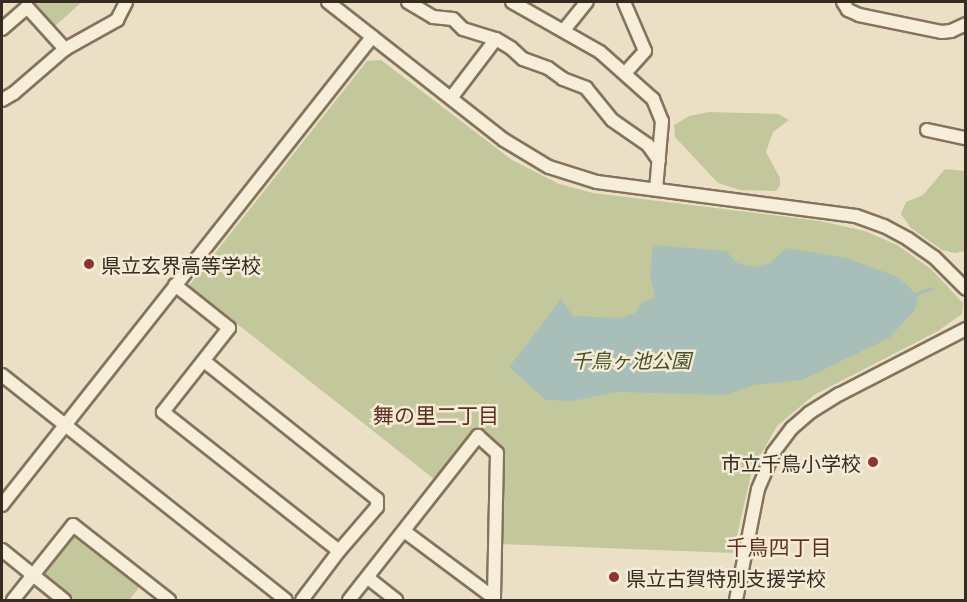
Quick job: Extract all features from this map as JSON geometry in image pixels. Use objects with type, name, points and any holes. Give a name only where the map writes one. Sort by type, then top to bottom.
[{"type":"street","points":[[2,100],[14,93],[65,49],[117,20],[126,2]]},
{"type":"street","points":[[328,2],[513,147],[549,167],[597,182],[856,216],[884,226],[934,256],[966,289]]},
{"type":"street","points":[[408,2],[433,17],[453,19],[463,29],[495,39],[512,48],[523,59],[548,68],[563,79],[586,88],[612,120],[648,145],[659,161]]},
{"type":"street","points":[[564,30],[587,2]]},
{"type":"street","points":[[624,2],[645,51],[626,72]]},
{"type":"street","points":[[843,2],[848,9],[859,15],[942,32],[951,31],[966,24]]},
{"type":"street","points":[[520,3],[600,52],[626,72],[653,99],[659,110],[662,137],[656,189]]},
{"type":"street","points":[[2,29],[27,7],[65,49]]},
{"type":"street","points":[[2,505],[372,37]]},
{"type":"street","points":[[451,98],[495,39]]},
{"type":"street","points":[[927,130],[966,138]]},
{"type":"street","points":[[175,285],[229,328],[163,412],[339,551]]},
{"type":"street","points":[[736,600],[760,483],[773,453],[792,428],[808,413],[840,394],[966,329]]},
{"type":"street","points":[[204,361],[375,496],[377,507],[339,551],[302,600]]},
{"type":"street","points":[[2,375],[286,600]]},
{"type":"street","points":[[349,600],[478,436],[497,453],[494,599]]},
{"type":"street","points":[[13,600],[73,525],[169,600]]},
{"type":"street","points":[[404,531],[494,599]]},
{"type":"street","points":[[2,550],[64,600]]},
{"type":"street","points":[[368,578],[396,600]]},
{"type":"green space","points":[[31,2],[82,2],[54,27]]},
{"type":"green space","name":"千鳥ヶ池公園","points":[[381,60],[512,160],[559,184],[593,193],[820,221],[865,231],[897,245],[931,269],[963,303],[962,314],[938,331],[814,395],[777,426],[752,470],[733,553],[500,544],[501,450],[478,430],[438,482],[189,286],[367,61]]},
{"type":"green space","points":[[709,112],[778,114],[789,120],[773,132],[766,152],[780,178],[780,186],[776,191],[740,190],[718,183],[675,137],[674,125],[689,116]]},
{"type":"green space","points":[[945,169],[965,171],[965,251],[955,253],[942,250],[911,228],[901,214],[906,202],[923,195]]},
{"type":"green space","points":[[72,533],[77,533],[142,584],[129,600],[71,600],[41,577],[42,572]]},
{"type":"water","points":[[653,245],[726,251],[737,263],[754,267],[770,263],[786,248],[846,258],[898,277],[918,296],[915,310],[889,338],[802,380],[755,385],[724,395],[619,392],[572,401],[546,400],[509,367],[561,299],[573,316],[619,318],[635,313],[643,302],[655,297],[650,275]]},
{"type":"waterway","points":[[912,295],[932,288]]},
{"type":"place","name":"県立玄界高等学校","points":[[89,264]]},
{"type":"place","name":"市立千鳥小学校","points":[[873,462]]},
{"type":"place","name":"県立古賀特別支援学校","points":[[614,577]]},
{"type":"district","name":"舞の里二丁目","points":[[436,414]]},
{"type":"district","name":"千鳥四丁目","points":[[779,546]]}]
